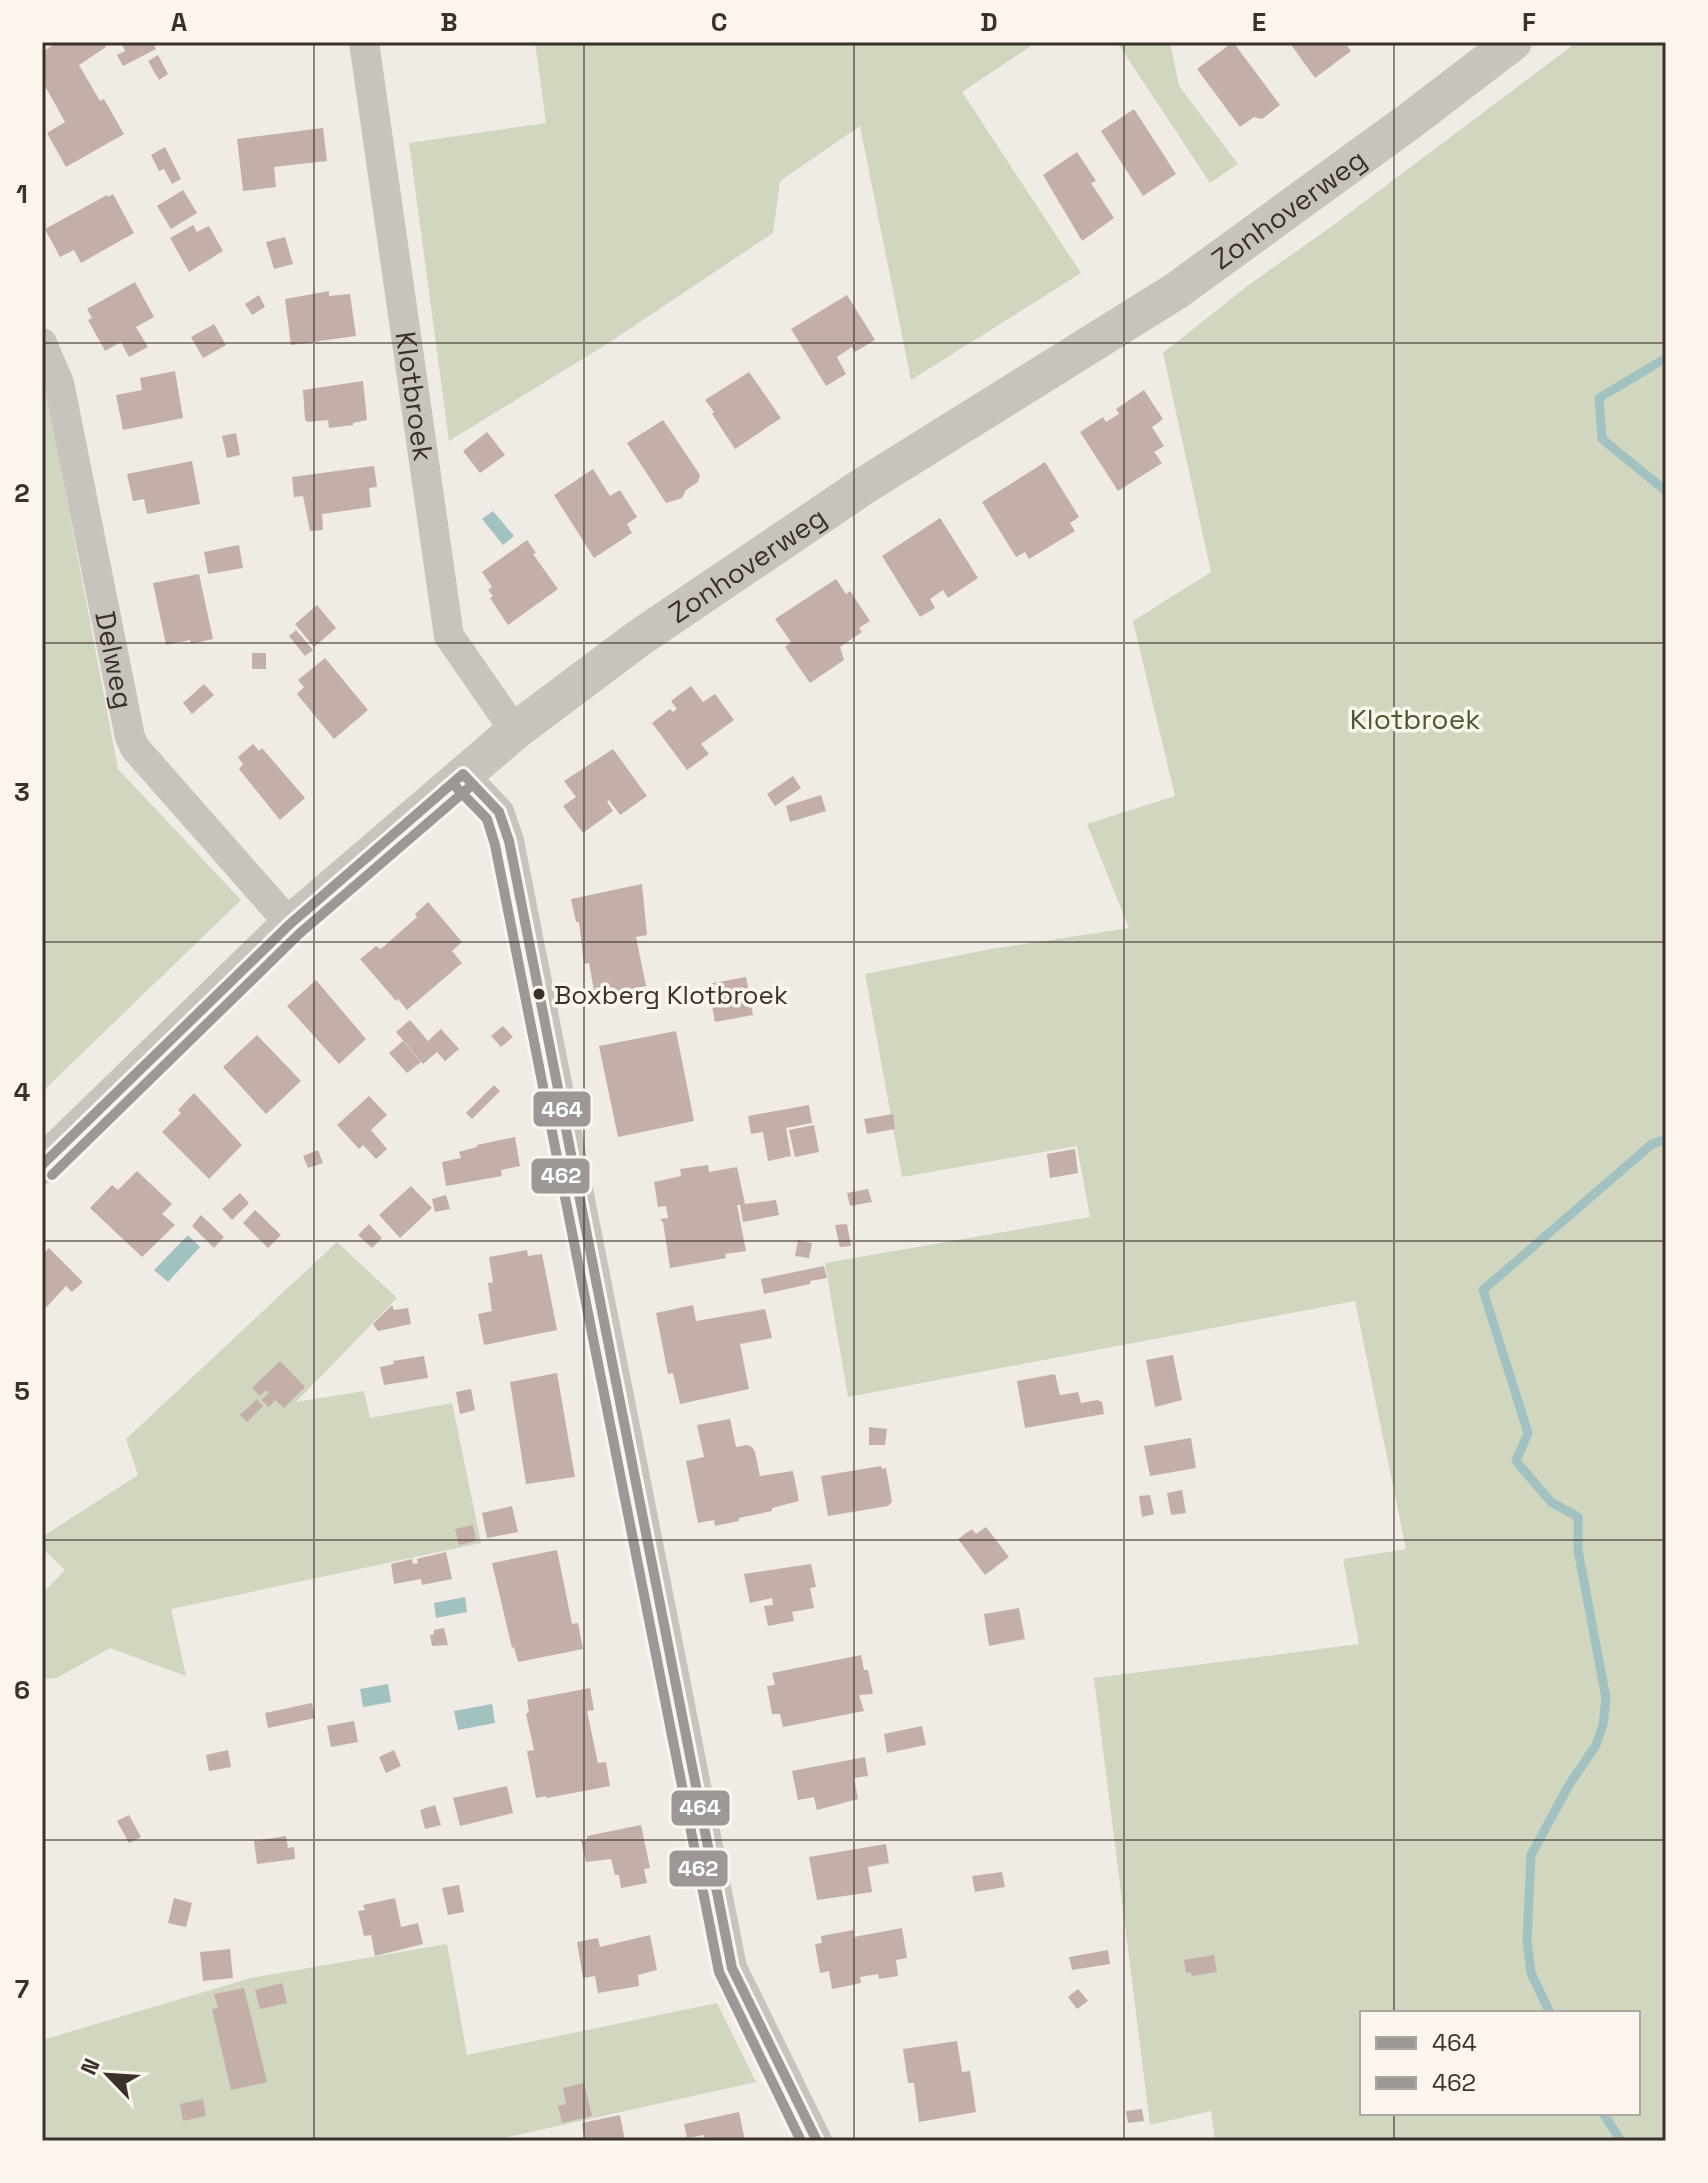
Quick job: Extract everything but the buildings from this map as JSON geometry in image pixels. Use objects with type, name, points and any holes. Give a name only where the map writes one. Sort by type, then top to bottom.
[{"type":"street","name":"Klotbroek","points":[[364,42],[449,636],[515,731]]},
{"type":"street","name":"Zonhoverweg","points":[[42,1165],[290,924],[515,731],[639,638],[862,487],[1176,291],[1513,42]]},
{"type":"street","name":"Delweg","points":[[42,343],[59,383],[130,737],[135,748],[290,924]]},
{"type":"street","points":[[463,774],[499,812],[509,841],[732,1968],[817,2141]]},
{"type":"green space","points":[[535,42],[1037,42],[962,92],[1081,273],[911,380],[860,126],[780,181],[773,233],[607,344],[449,441],[409,143],[546,123]]},
{"type":"green space","points":[[1117,42],[1170,42],[1179,86],[1238,164],[1210,183]]},
{"type":"green space","name":"Klotbroek","points":[[1577,42],[1666,42],[1666,2141],[1215,2141],[1211,2111],[1150,2125],[1094,1678],[1359,1644],[1343,1559],[1406,1549],[1355,1301],[848,1397],[825,1263],[1090,1217],[1077,1146],[902,1177],[865,974],[991,949],[1129,928],[1087,824],[1175,796],[1133,621],[1211,572],[1163,353],[1246,287]]},
{"type":"green space","points":[[42,387],[48,400],[118,769],[241,900],[42,1092]]},
{"type":"green space","points":[[337,1242],[397,1298],[296,1402],[364,1391],[370,1418],[452,1403],[481,1543],[171,1609],[186,1676],[110,1648],[57,1678],[42,1679],[42,1594],[65,1570],[42,1548],[42,1537],[138,1475],[126,1439]]},
{"type":"green space","points":[[447,1944],[467,2055],[717,2003],[756,2082],[490,2141],[42,2141],[42,2040],[251,1978]]},
{"type":"water","points":[[493,511],[514,536],[503,545],[482,519]]},
{"type":"water","points":[[188,1235],[200,1247],[168,1282],[154,1270]]},
{"type":"water","points":[[465,1597],[467,1612],[436,1618],[434,1603]]},
{"type":"water","points":[[388,1684],[391,1702],[363,1707],[360,1689]]},
{"type":"water","points":[[492,1704],[495,1723],[458,1730],[454,1711]]},
{"type":"waterway","points":[[1666,358],[1599,398],[1602,439],[1666,491]]},
{"type":"waterway","points":[[1549,2011],[1531,1973],[1527,1941],[1531,1855],[1569,1785],[1596,1745],[1603,1725],[1606,1698],[1578,1550],[1578,1517],[1551,1502],[1516,1461],[1528,1433],[1483,1290],[1652,1144],[1666,1139]]},
{"type":"waterway","points":[[1604,2115],[1621,2141]]},
{"type":"transit line","name":"464","points":[[463,774],[499,812],[509,841],[732,1968],[817,2141]]},
{"type":"transit line","name":"464","points":[[42,1165],[290,924],[463,774]]},
{"type":"transit line","name":"462","points":[[453,784],[487,819],[495,845],[719,1972],[801,2141]]},
{"type":"transit line","name":"462","points":[[52,1175],[299,934],[472,785]]},
{"type":"place","name":"Boxberg Klotbroek","points":[[539,994]]}]
